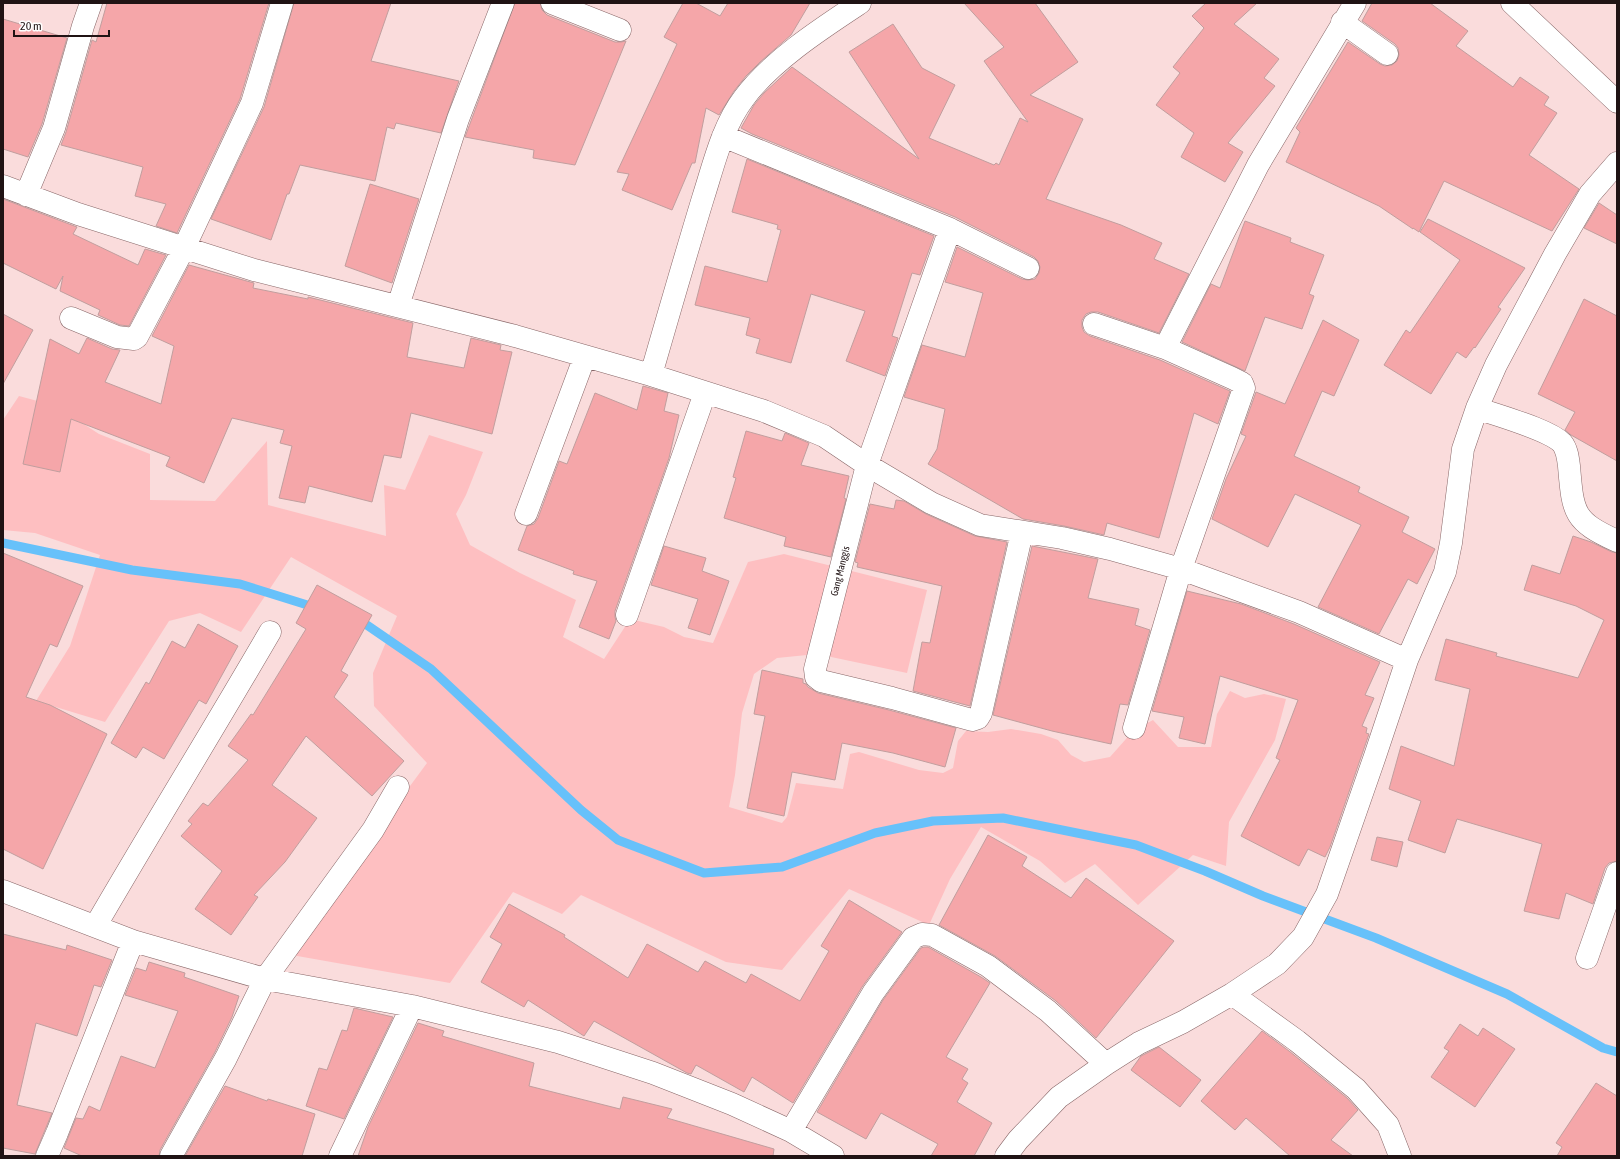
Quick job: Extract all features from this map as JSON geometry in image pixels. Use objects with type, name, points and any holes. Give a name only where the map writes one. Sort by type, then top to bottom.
[{"type":"street","points":[[26,195],[54,128],[91,3]]},
{"type":"street","points":[[71,318],[117,337],[134,339],[137,337],[184,248],[252,103],[282,3]]},
{"type":"street","points":[[398,306],[458,119],[503,3]]},
{"type":"street","points":[[552,3],[620,30]]},
{"type":"street","points":[[651,375],[696,222],[728,124],[743,98],[765,73],[835,19],[860,3]]},
{"type":"street","points":[[1165,348],[1258,165],[1342,22],[1355,3]]},
{"type":"street","points":[[1512,3],[1617,102]]},
{"type":"street","points":[[1342,22],[1387,54]]},
{"type":"street","points":[[723,136],[950,229],[1028,268]]},
{"type":"street","points":[[1006,1156],[1018,1140],[1059,1097],[1139,1043],[1183,1022],[1232,994],[1277,964],[1303,937],[1327,894],[1406,660],[1445,572],[1451,543],[1463,449],[1477,408],[1496,366],[1555,254],[1590,194],[1617,164]]},
{"type":"street","points":[[3,186],[78,214],[254,270],[515,336],[651,375],[764,411],[824,436],[867,465],[931,503],[980,525],[1069,539],[1181,569],[1299,612],[1406,660]]},
{"type":"street","name":"Gang Manggis","points":[[950,229],[867,465],[815,669],[816,677],[821,681],[892,698],[972,720],[978,718],[983,705],[1022,532]]},
{"type":"street","points":[[1094,324],[1165,348],[1242,383],[1244,388],[1244,392],[1181,569],[1134,728]]},
{"type":"street","points":[[526,514],[585,356]]},
{"type":"street","points":[[627,615],[705,393]]},
{"type":"street","points":[[1477,408],[1549,434],[1562,444],[1568,455],[1572,499],[1581,520],[1594,530],[1617,542]]},
{"type":"street","points":[[96,926],[150,832],[198,755],[270,632]]},
{"type":"street","points":[[171,1156],[226,1058],[265,979],[373,830],[398,787]]},
{"type":"street","points":[[1587,958],[1617,873]]},
{"type":"street","points":[[3,891],[134,941],[265,979],[412,1006],[558,1042],[653,1073],[732,1104],[791,1131],[833,1156]]},
{"type":"street","points":[[791,1131],[873,993],[913,938],[922,934],[932,935],[988,966],[1048,1011],[1106,1064]]},
{"type":"street","points":[[46,1156],[57,1133],[134,941]]},
{"type":"street","points":[[1232,994],[1297,1041],[1356,1089],[1388,1125],[1400,1156]]},
{"type":"street","points":[[340,1156],[412,1006]]},
{"type":"shaded area","points":[[19,396],[56,406],[99,434],[150,454],[150,500],[215,501],[267,441],[268,505],[386,536],[384,485],[405,490],[429,435],[483,452],[466,495],[456,514],[470,545],[520,573],[576,600],[563,637],[604,659],[630,619],[664,627],[684,637],[713,643],[748,562],[784,554],[927,590],[907,673],[817,654],[777,658],[754,674],[742,713],[735,775],[729,807],[782,823],[787,817],[796,783],[843,789],[850,754],[859,752],[919,770],[943,773],[953,768],[958,741],[966,731],[988,732],[1011,729],[1041,734],[1058,740],[1071,755],[1084,762],[1110,757],[1133,731],[1153,720],[1178,747],[1211,747],[1217,714],[1230,691],[1245,698],[1264,694],[1286,699],[1275,740],[1229,822],[1226,866],[1193,855],[1138,905],[1095,864],[1065,883],[1040,861],[981,827],[950,879],[929,925],[849,889],[782,970],[726,962],[581,895],[562,914],[513,892],[450,983],[286,954],[427,763],[374,706],[373,673],[397,616],[291,557],[241,632],[200,613],[169,621],[105,722],[36,701],[70,646],[100,555],[35,533],[3,530],[3,420]]},
{"type":"building","points":[[107,3],[269,3],[240,99],[177,233],[156,226],[166,204],[135,196],[143,167],[61,145],[92,40],[96,42]]},
{"type":"building","points":[[294,3],[391,3],[371,61],[459,81],[441,133],[396,123],[394,129],[387,127],[375,181],[300,165],[289,194],[287,194],[271,240],[211,219],[264,107]]},
{"type":"building","points":[[515,3],[540,3],[542,10],[547,15],[615,42],[626,41],[575,165],[533,158],[534,150],[465,137]]},
{"type":"building","points":[[683,3],[696,3],[720,16],[728,3],[810,3],[791,35],[746,76],[734,91],[719,115],[706,108],[695,163],[692,163],[672,210],[622,190],[629,174],[617,172],[677,44],[664,37]]},
{"type":"building","points":[[964,3],[1035,3],[1078,62],[1030,95],[1083,119],[1046,199],[1121,225],[1162,243],[1154,259],[1189,274],[1159,333],[1098,312],[1086,314],[1082,320],[1084,332],[1090,336],[1160,360],[1230,391],[1218,424],[1194,413],[1159,538],[1107,523],[1104,535],[1023,519],[928,464],[937,449],[945,409],[904,397],[922,345],[965,357],[983,293],[945,282],[957,247],[1022,279],[1028,280],[1035,279],[1039,273],[1040,267],[1038,261],[1034,257],[955,217],[752,134],[741,128],[754,105],[764,93],[792,67],[919,159],[849,52],[893,24],[922,68],[955,85],[929,138],[994,165],[996,163],[999,165],[1020,118],[1028,122],[984,61],[1004,47]]},
{"type":"building","points":[[1206,3],[1257,3],[1234,24],[1279,59],[1264,78],[1275,86],[1228,143],[1243,152],[1225,182],[1181,157],[1194,133],[1156,105],[1180,73],[1173,67],[1204,28],[1192,16]]},
{"type":"building","points":[[1372,3],[1430,3],[1468,31],[1456,46],[1513,87],[1520,77],[1549,97],[1544,105],[1557,113],[1529,155],[1579,189],[1552,231],[1444,181],[1419,232],[1379,206],[1286,162],[1300,132],[1296,128],[1348,42],[1385,66],[1392,65],[1397,61],[1399,55],[1398,48],[1395,44],[1362,21]]},
{"type":"building","points":[[3,19],[67,38],[42,124],[28,157],[3,149]]},
{"type":"building","points":[[747,159],[934,236],[920,275],[912,273],[892,336],[898,338],[885,376],[846,361],[865,311],[811,294],[791,363],[756,353],[760,339],[746,335],[750,318],[695,305],[705,266],[767,282],[781,230],[777,229],[778,225],[732,212]]},
{"type":"building","points":[[370,184],[419,199],[392,283],[345,266]]},
{"type":"building","points":[[3,199],[77,227],[73,234],[138,265],[145,249],[166,255],[129,326],[120,325],[98,315],[100,310],[60,291],[63,276],[56,289],[3,263]]},
{"type":"building","points":[[1599,203],[1617,215],[1617,244],[1584,228]]},
{"type":"building","points":[[1428,219],[1525,268],[1498,307],[1501,309],[1475,348],[1474,347],[1466,358],[1457,352],[1431,394],[1384,365],[1406,330],[1410,333],[1460,260],[1420,232]]},
{"type":"building","points":[[1245,221],[1291,238],[1290,242],[1324,255],[1309,294],[1314,296],[1302,329],[1265,317],[1245,371],[1182,342],[1211,284],[1220,288]]},
{"type":"building","points":[[189,265],[254,283],[253,288],[308,299],[308,297],[413,323],[407,357],[464,368],[471,338],[501,345],[500,350],[512,352],[492,434],[411,413],[401,458],[384,455],[372,502],[309,486],[305,503],[279,498],[292,446],[280,443],[284,430],[232,418],[204,483],[166,466],[170,457],[71,419],[60,472],[23,464],[50,339],[79,354],[87,338],[112,349],[120,350],[105,382],[161,404],[174,346],[152,336]]},
{"type":"building","points":[[1584,299],[1617,316],[1617,461],[1571,435],[1565,430],[1575,412],[1538,394]]},
{"type":"building","points":[[3,314],[33,330],[3,384]]},
{"type":"building","points":[[1323,320],[1359,340],[1334,396],[1322,391],[1294,456],[1360,487],[1358,492],[1409,517],[1402,532],[1435,549],[1417,584],[1408,579],[1379,634],[1318,607],[1361,525],[1295,494],[1268,547],[1212,519],[1226,479],[1246,436],[1241,434],[1256,392],[1285,404]]},
{"type":"building","points":[[643,386],[668,393],[664,411],[679,415],[669,458],[615,611],[616,621],[609,639],[579,627],[597,581],[573,574],[574,571],[518,550],[527,526],[534,524],[538,518],[559,461],[567,464],[595,393],[637,410]]},
{"type":"building","points":[[746,431],[782,441],[785,433],[809,443],[801,465],[849,476],[844,498],[846,499],[831,557],[784,546],[786,537],[724,518],[736,478],[733,477]]},
{"type":"building","points":[[896,500],[904,501],[926,514],[975,536],[1007,542],[970,706],[913,691],[922,642],[930,643],[942,586],[857,567],[858,563],[855,562],[870,504],[894,509]]},
{"type":"building","points":[[1573,536],[1617,553],[1617,861],[1609,863],[1605,868],[1593,904],[1566,893],[1559,919],[1524,911],[1542,844],[1457,819],[1445,853],[1408,840],[1421,801],[1389,789],[1401,746],[1454,766],[1470,689],[1435,680],[1446,639],[1497,653],[1496,656],[1578,678],[1604,620],[1576,606],[1524,590],[1532,565],[1560,574]]},
{"type":"building","points":[[664,546],[706,558],[702,571],[729,581],[710,635],[688,628],[698,599],[651,585]]},
{"type":"building","points":[[1032,546],[1098,559],[1088,598],[1139,609],[1135,625],[1150,630],[1128,705],[1120,704],[1111,744],[1052,731],[993,715]]},
{"type":"building","points":[[3,553],[83,586],[57,647],[50,644],[26,697],[50,705],[107,734],[43,869],[3,849]]},
{"type":"building","points":[[317,585],[372,615],[341,671],[348,675],[334,697],[404,761],[372,796],[306,736],[272,785],[317,818],[285,862],[254,895],[258,897],[231,935],[195,909],[222,871],[181,836],[192,824],[188,821],[203,803],[208,806],[248,760],[228,746],[251,714],[253,715],[306,629],[296,623]]},
{"type":"building","points":[[1187,591],[1241,604],[1294,624],[1380,662],[1365,695],[1374,698],[1362,726],[1367,728],[1366,733],[1369,734],[1330,847],[1325,857],[1308,849],[1299,866],[1241,836],[1280,760],[1276,758],[1298,700],[1220,676],[1205,744],[1179,738],[1184,717],[1152,711]]},
{"type":"building","points":[[198,624],[238,646],[206,704],[199,700],[164,759],[143,747],[136,758],[111,743],[146,682],[149,684],[172,641],[185,648]]},
{"type":"building","points":[[762,670],[803,679],[803,683],[818,693],[956,728],[945,767],[893,753],[842,743],[835,780],[792,772],[784,816],[747,808],[765,716],[754,714]]},
{"type":"building","points":[[988,835],[1027,857],[1022,866],[1071,898],[1086,878],[1174,941],[1096,1038],[1056,1001],[995,956],[939,925]]},
{"type":"building","points":[[1377,837],[1403,842],[1397,867],[1371,860]]},
{"type":"building","points":[[849,900],[902,932],[862,987],[793,1103],[752,1077],[744,1092],[696,1065],[691,1074],[687,1073],[594,1021],[584,1036],[528,1000],[524,1007],[481,982],[502,944],[490,937],[509,904],[565,935],[564,937],[628,978],[647,944],[698,972],[705,961],[746,983],[751,974],[800,1001],[829,951],[821,946]]},
{"type":"building","points":[[3,934],[66,950],[67,945],[112,960],[101,987],[94,985],[77,1036],[36,1023],[17,1105],[52,1113],[35,1154],[3,1148]]},
{"type":"building","points":[[928,947],[990,983],[946,1057],[968,1069],[962,1079],[968,1083],[957,1102],[992,1123],[974,1156],[931,1156],[938,1144],[881,1113],[866,1139],[817,1112],[883,1000],[921,948]]},
{"type":"building","points":[[149,962],[185,973],[184,977],[239,996],[232,1017],[215,1052],[160,1150],[159,1156],[82,1156],[64,1148],[76,1118],[83,1119],[89,1106],[100,1111],[121,1056],[155,1068],[178,1011],[125,995],[136,968],[146,971]]},
{"type":"building","points":[[354,1008],[393,1017],[344,1119],[306,1106],[319,1068],[327,1070],[342,1030],[347,1031]]},
{"type":"building","points":[[418,1023],[444,1031],[442,1036],[534,1063],[529,1086],[620,1109],[623,1097],[672,1109],[667,1118],[774,1149],[773,1156],[358,1156],[368,1127]]},
{"type":"building","points":[[1460,1024],[1478,1036],[1483,1028],[1515,1049],[1475,1107],[1431,1077],[1449,1051],[1444,1048]]},
{"type":"building","points":[[1262,1031],[1347,1098],[1358,1110],[1331,1140],[1353,1156],[1290,1156],[1246,1118],[1235,1130],[1201,1101]]},
{"type":"building","points":[[1159,1047],[1201,1080],[1180,1107],[1131,1070],[1141,1056]]},
{"type":"building","points":[[1596,1083],[1617,1096],[1617,1156],[1557,1156],[1562,1147],[1556,1143]]},
{"type":"building","points":[[225,1086],[267,1101],[268,1099],[315,1114],[302,1156],[185,1156]]},
{"type":"waterway","points":[[3,543],[132,570],[240,584],[317,608]]},
{"type":"waterway","points":[[356,620],[361,621],[431,669],[581,810],[618,840],[704,873],[782,867],[875,833],[933,821],[1003,818],[1136,845],[1205,871],[1263,896],[1376,938],[1507,994],[1603,1048],[1617,1052]]}]
